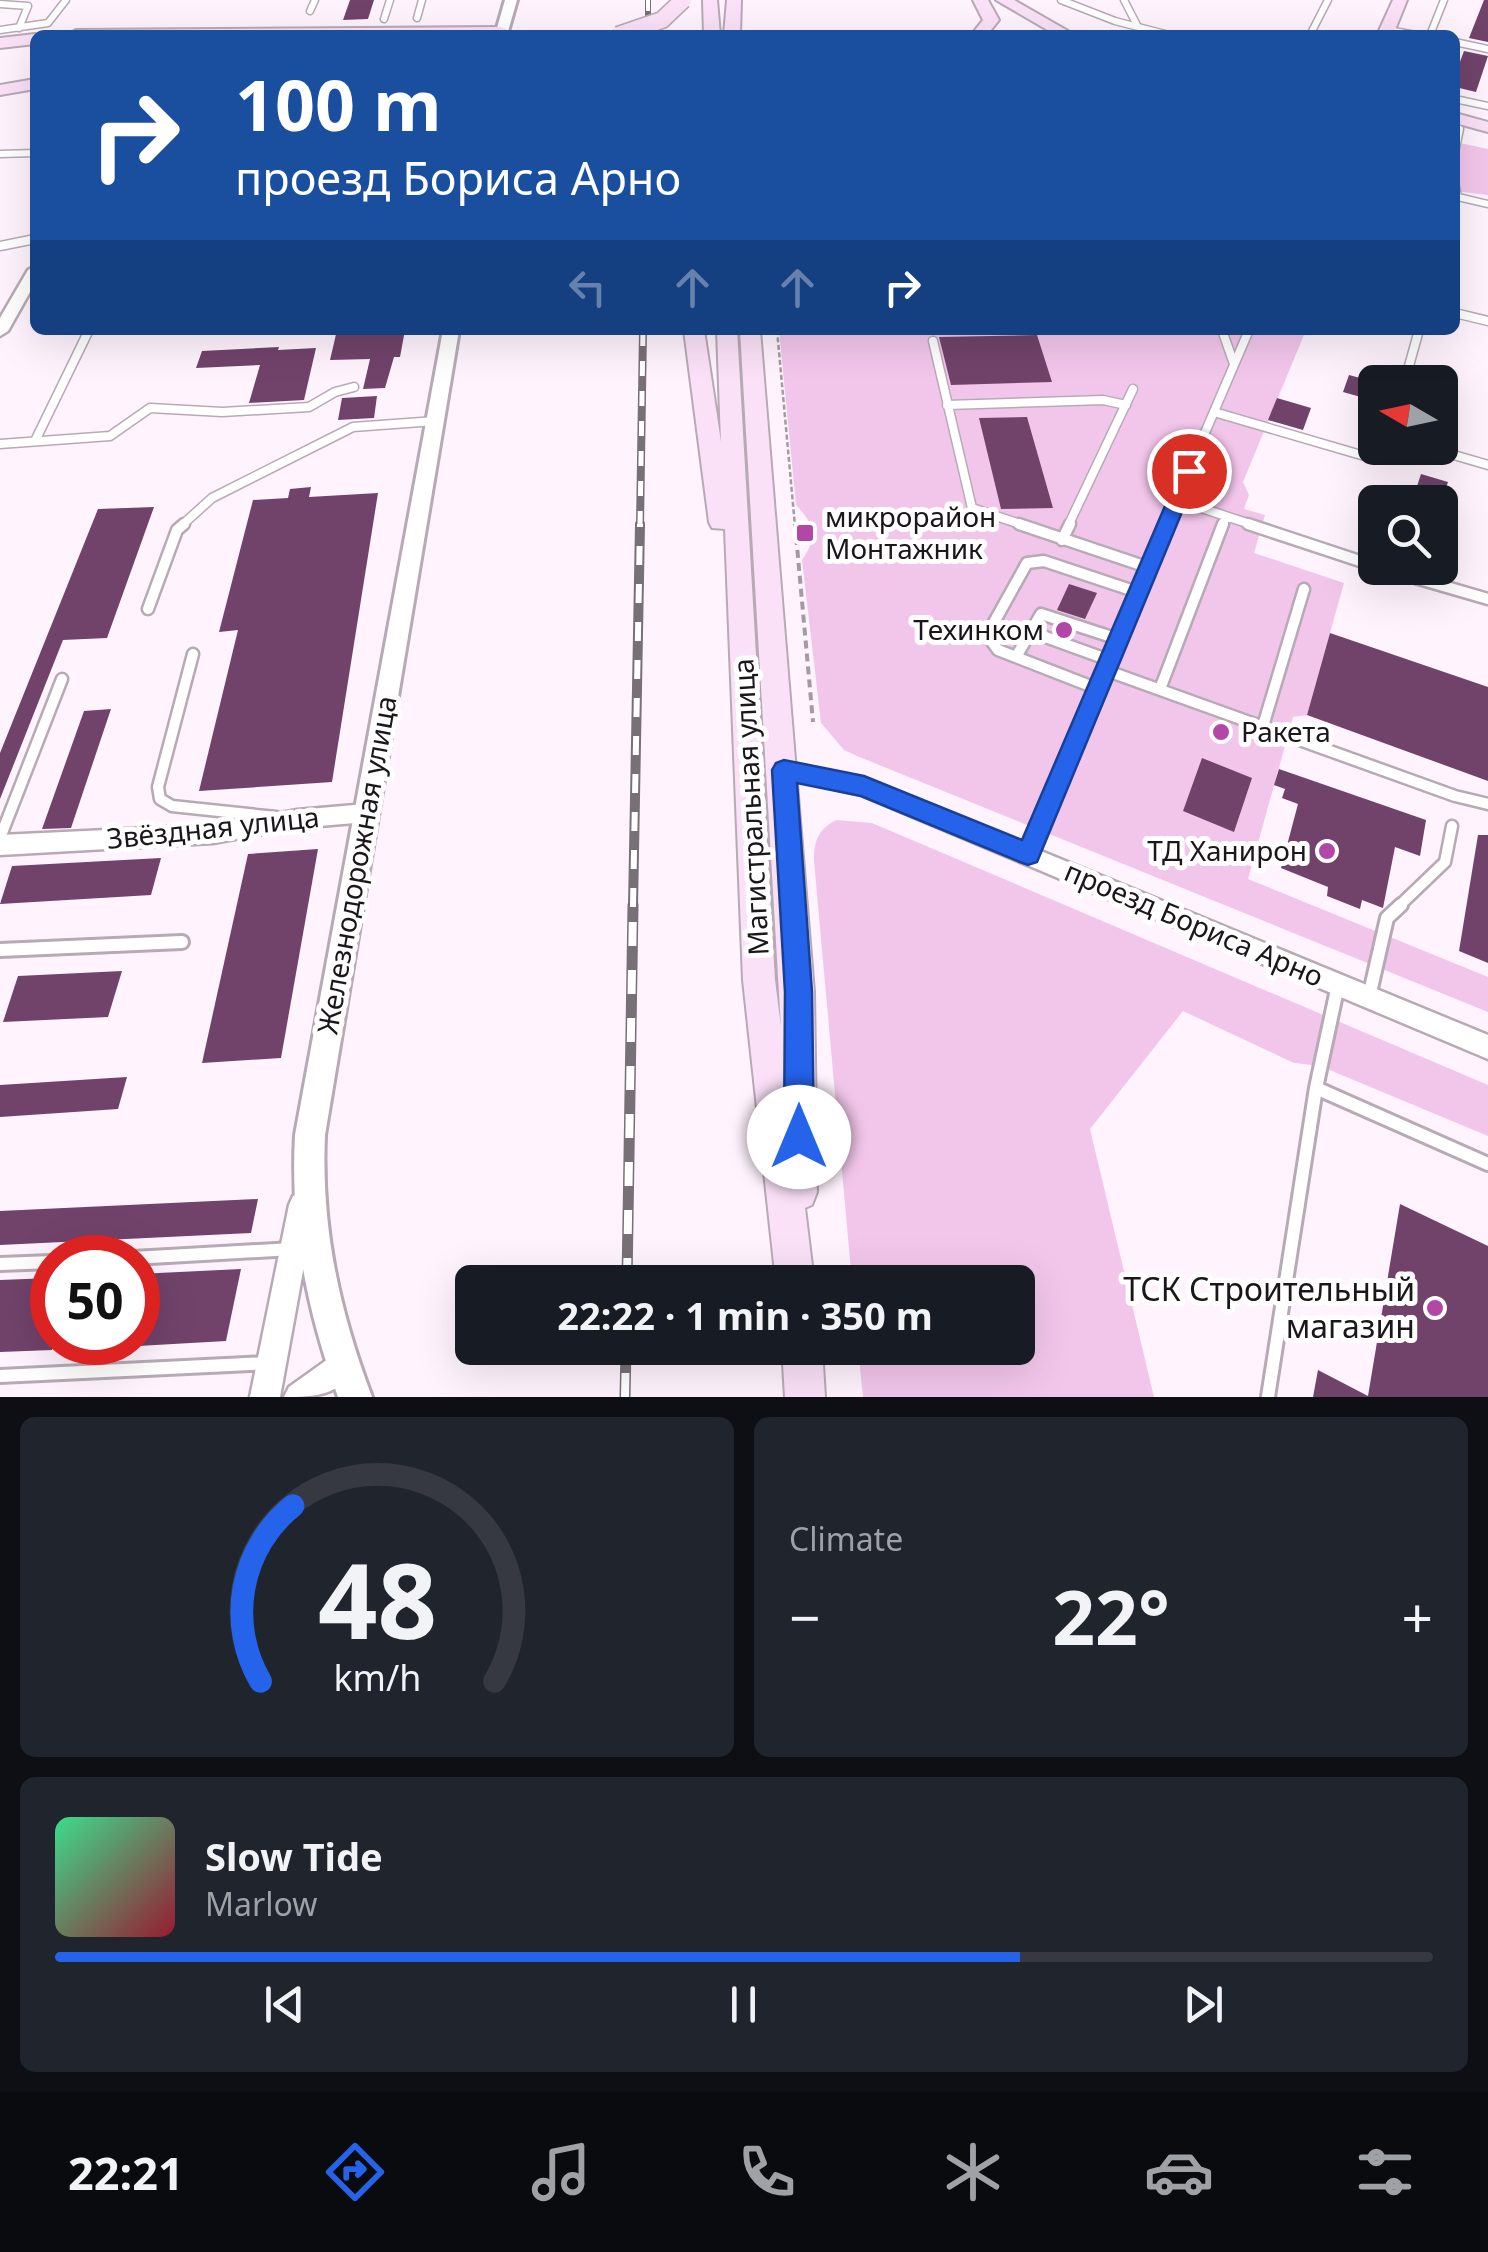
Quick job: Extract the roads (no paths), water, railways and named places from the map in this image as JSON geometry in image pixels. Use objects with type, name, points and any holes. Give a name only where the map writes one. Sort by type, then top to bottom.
[{"type":"main road","points":[[633,30],[662,20],[683,0]]},
{"type":"main road","points":[[710,0],[712,30]]},
{"type":"main road","points":[[731,0],[731,30]]},
{"type":"main road","points":[[980,0],[991,20],[983,30]]},
{"type":"main road","points":[[1004,0],[1058,30]]},
{"type":"main road","points":[[1387,30],[1400,0]]},
{"type":"main road","points":[[0,42],[30,40]]},
{"type":"main road","points":[[0,90],[30,87]]},
{"type":"main road","points":[[1460,125],[1488,127]]},
{"type":"main road","points":[[1460,126],[1488,136]]},
{"type":"main road","points":[[695,335],[744,663]]},
{"type":"main road","name":"Магистральная улица","points":[[727,335],[759,980],[796,1265]]},
{"type":"main road","name":"Магистральная улица","points":[[750,335],[798,992],[798,1265]]},
{"type":"main road","points":[[803,1365],[805,1397]]},
{"type":"street","points":[[502,30],[511,0]]},
{"type":"street","points":[[0,331],[30,279]]},
{"type":"street","name":"Железнодорожная улица","points":[[354,1397],[322,1308],[308,1225],[306,1178],[318,1080],[450,335]]},
{"type":"street","name":"проезд Бориса Арно","points":[[784,770],[864,786],[1488,1047]]},
{"type":"street","name":"Звёздная улица","points":[[0,842],[213,834],[297,819],[366,813]]},
{"type":"street","points":[[265,1397],[306,1178]]},
{"type":"street","points":[[299,1397],[342,1363]]},
{"type":"lane","points":[[0,30],[48,23],[66,0]]},
{"type":"lane","points":[[310,11],[315,0]]},
{"type":"lane","points":[[384,19],[390,0]]},
{"type":"lane","points":[[417,18],[422,0]]},
{"type":"lane","points":[[1062,0],[1149,30]]},
{"type":"lane","points":[[1124,0],[1138,27]]},
{"type":"lane","points":[[1313,30],[1328,0]]},
{"type":"lane","points":[[1432,30],[1444,0]]},
{"type":"lane","points":[[0,4],[28,6],[20,28]]},
{"type":"lane","points":[[1460,43],[1488,49]]},
{"type":"lane","points":[[1460,99],[1488,106]]},
{"type":"lane","points":[[0,154],[30,153]]},
{"type":"lane","points":[[1460,202],[1488,204]]},
{"type":"lane","points":[[0,246],[30,241]]},
{"type":"lane","points":[[1460,314],[1488,322]]},
{"type":"lane","points":[[36,441],[88,335]]},
{"type":"lane","points":[[1224,335],[1234,364]]},
{"type":"lane","points":[[1028,854],[1247,335]]},
{"type":"lane","points":[[1410,365],[1419,335]]},
{"type":"lane","points":[[933,341],[972,508],[1147,567]]},
{"type":"lane","points":[[0,444],[110,436],[150,408],[222,412],[301,408],[354,387]]},
{"type":"lane","points":[[1062,540],[1133,388]]},
{"type":"lane","points":[[947,405],[1103,400],[1126,405]]},
{"type":"lane","points":[[1214,412],[1368,457],[1395,459],[1440,451],[1488,465]]},
{"type":"lane","points":[[148,609],[177,530],[212,498],[353,428],[435,421]]},
{"type":"lane","points":[[1176,500],[1358,559]]},
{"type":"lane","points":[[1160,689],[1226,516]]},
{"type":"lane","points":[[1098,689],[992,646],[987,635],[1027,563],[1044,561],[1137,592]]},
{"type":"lane","points":[[1435,585],[1488,599]]},
{"type":"lane","points":[[1263,726],[1304,590]]},
{"type":"lane","points":[[1016,657],[1036,616],[1048,614],[1118,639]]},
{"type":"lane","points":[[1030,630],[1160,689],[1455,796],[1488,804]]},
{"type":"lane","points":[[193,654],[158,786],[160,799],[172,806],[297,819]]},
{"type":"lane","points":[[0,842],[62,679]]},
{"type":"lane","points":[[1369,998],[1387,918],[1445,862],[1452,826]]},
{"type":"lane","points":[[0,950],[182,942]]},
{"type":"lane","points":[[1268,1397],[1316,1088],[1338,985]]},
{"type":"lane","points":[[1316,1088],[1488,1164]]},
{"type":"lane","points":[[160,1256],[295,1249]]},
{"type":"lane","points":[[0,1264],[30,1263]]},
{"type":"lane","points":[[0,1376],[274,1363]]},
{"type":"railway","points":[[648,0],[648,30]]},
{"type":"railway","points":[[640,526],[643,335]]},
{"type":"railway","points":[[633,907],[640,524]]},
{"type":"railway","points":[[627,1265],[633,905]]},
{"type":"railway","points":[[625,1397],[626,1365]]},
{"type":"place","name":"микрорайон Монтажник","points":[[805,533]]},
{"type":"place","name":"Техинком","points":[[1064,630]]},
{"type":"place","name":"Ракета","points":[[1221,732]]},
{"type":"place","name":"ТД Ханирон","points":[[1327,851]]},
{"type":"place","name":"ТСК Строительный магазин","points":[[1435,1308]]}]
